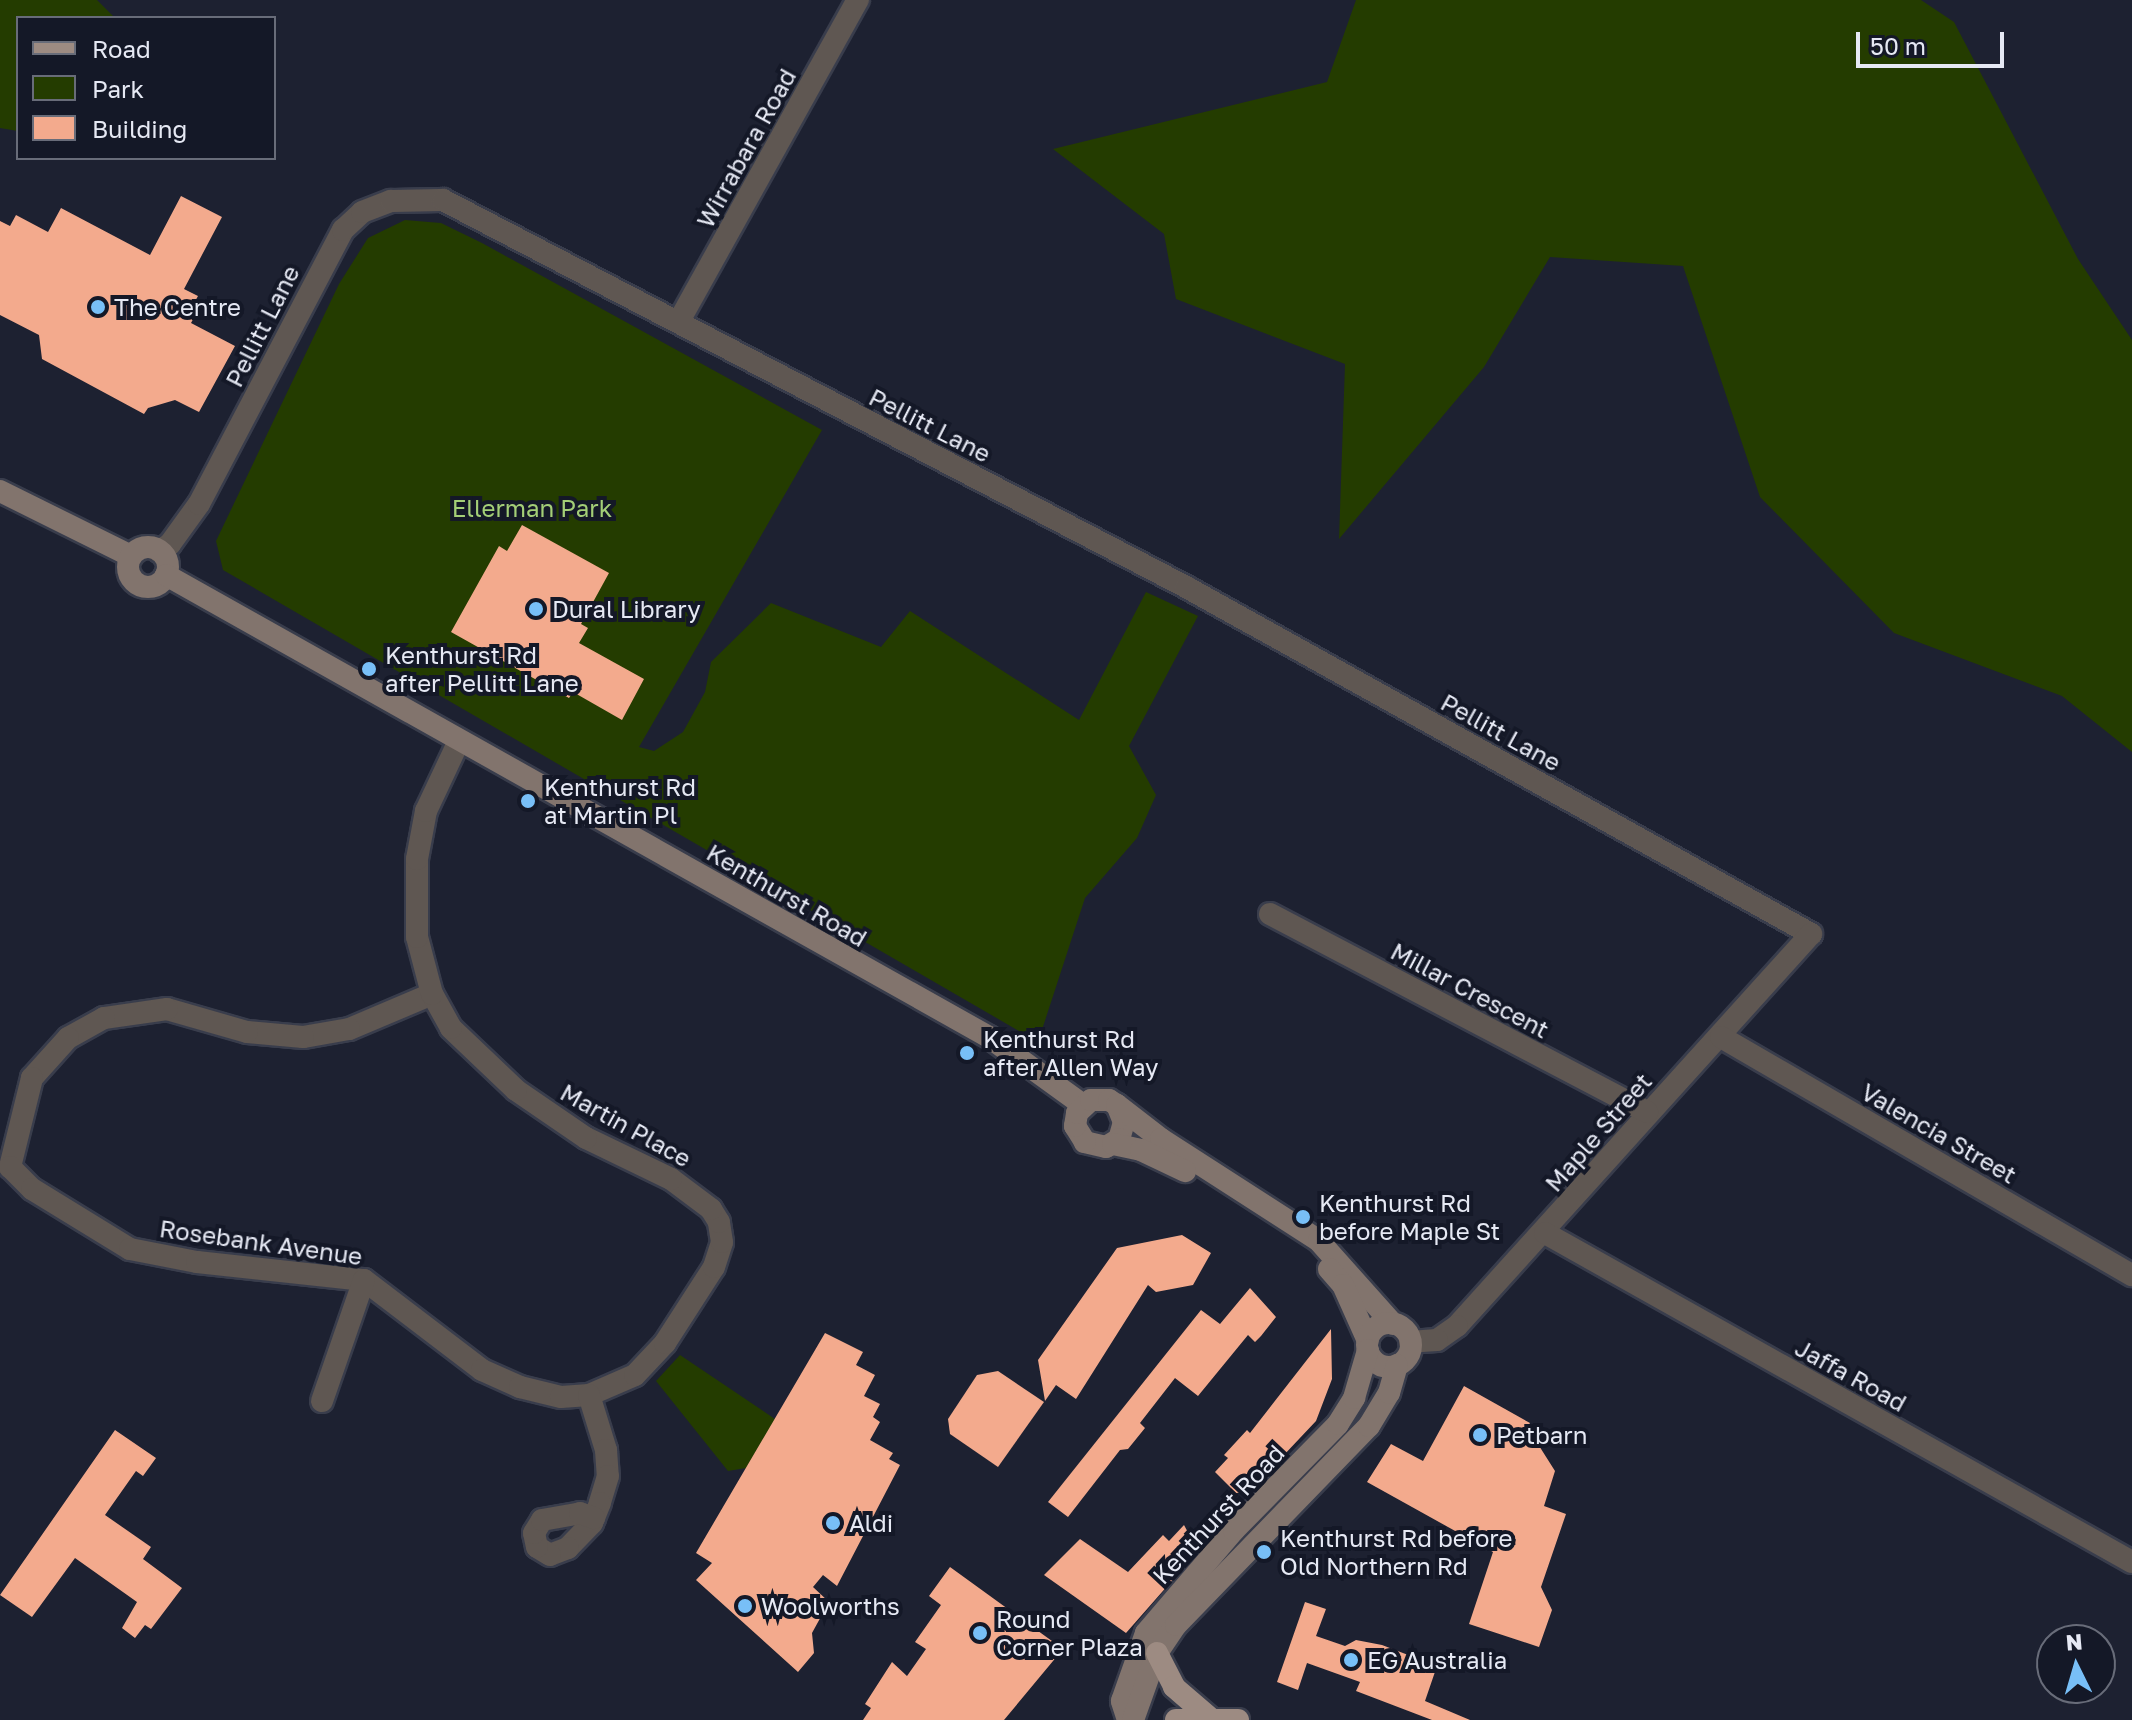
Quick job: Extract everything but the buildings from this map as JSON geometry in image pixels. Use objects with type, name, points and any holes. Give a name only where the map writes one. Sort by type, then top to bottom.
[{"type":"main road","points":[[0,491],[131,556]]},
{"type":"main road","points":[[141,548],[159,551],[168,565],[166,575],[151,586],[138,584],[128,569],[131,556],[141,548]]},
{"type":"main road","name":"Kenthurst Road","points":[[166,575],[989,1037],[1083,1105]]},
{"type":"main road","points":[[1100,1099],[1117,1105],[1319,1241],[1393,1324],[1405,1331],[1410,1342],[1408,1356],[1397,1365],[1379,1364],[1368,1346],[1343,1285],[1316,1257],[1168,1160],[1113,1144],[1098,1148],[1080,1138],[1076,1119],[1083,1105],[1100,1099]]},
{"type":"main road","points":[[1113,1144],[1124,1122],[1117,1105]]},
{"type":"main road","points":[[1368,1346],[1380,1326],[1393,1324]]},
{"type":"main road","name":"Kenthurst Road","points":[[1130,1720],[1122,1701],[1146,1633],[1234,1530],[1338,1424],[1354,1398],[1368,1346]]},
{"type":"main road","name":"Kenthurst Road","points":[[1130,1720],[1157,1653],[1176,1625],[1375,1419],[1397,1365]]},
{"type":"main road","points":[[1234,1530],[1252,1546]]},
{"type":"main road","points":[[1157,1653],[1174,1687],[1210,1718]]},
{"type":"main road","points":[[1176,1720],[1238,1720]]},
{"type":"street","name":"Wirrabara Road","points":[[679,321],[858,0]]},
{"type":"street","name":"Pellitt Lane","points":[[159,551],[199,504],[343,230],[362,212],[391,201],[443,200],[1186,587],[1811,934]]},
{"type":"street","name":"Martin Place","points":[[459,741],[426,811],[417,859],[417,937],[432,994],[451,1028],[516,1090],[586,1138],[671,1179],[711,1209],[719,1222],[722,1242],[714,1267],[665,1343],[635,1375]]},
{"type":"street","name":"Millar Crescent","points":[[1270,914],[1647,1112]]},
{"type":"street","name":"Maple Street","points":[[1410,1342],[1437,1340],[1457,1326],[1545,1233],[1647,1112],[1721,1037],[1811,934]]},
{"type":"street","name":"Rosebank Avenue","points":[[432,994],[349,1029],[303,1037],[247,1032],[167,1009],[104,1018],[68,1038],[32,1078],[5,1164],[32,1189],[130,1249],[197,1262],[364,1280],[482,1370],[561,1397],[589,1395],[635,1375]]},
{"type":"street","name":"Valencia Street","points":[[1721,1037],[2132,1275]]},
{"type":"street","name":"Jaffa Road","points":[[1545,1233],[2132,1562]]},
{"type":"street","points":[[322,1401],[364,1280]]},
{"type":"street","points":[[589,1395],[606,1450],[608,1476],[594,1518]]},
{"type":"green space","points":[[0,0],[97,0],[113,16],[16,16],[16,131],[0,128]]},
{"type":"green space","points":[[1356,0],[1921,0],[1954,22],[2078,259],[2132,340],[2132,752],[2062,696],[1894,633],[1760,497],[1683,266],[1550,257],[1484,367],[1339,539],[1345,364],[1176,299],[1164,234],[1053,149],[1327,82]]},
{"type":"green space","name":"Ellerman Park","points":[[405,220],[441,223],[482,243],[822,430],[639,747],[654,751],[683,732],[705,692],[711,662],[771,603],[881,647],[910,611],[1079,720],[1146,592],[1198,616],[1129,746],[1156,795],[1137,838],[1085,898],[1038,1042],[223,570],[216,541],[339,284],[368,238]]},
{"type":"green space","points":[[680,1355],[775,1419],[746,1468],[728,1471],[656,1381]]},
{"type":"place","name":"The Centre","points":[[98,307]]},
{"type":"place","name":"Dural Library","points":[[536,609]]},
{"type":"place","name":"Kenthurst Rd after Pellitt Lane","points":[[369,669]]},
{"type":"place","name":"Kenthurst Rd at Martin Pl","points":[[528,801]]},
{"type":"place","name":"Kenthurst Rd after Allen Way","points":[[967,1053]]},
{"type":"place","name":"Kenthurst Rd before Maple St","points":[[1303,1217]]},
{"type":"place","name":"Petbarn","points":[[1480,1435]]},
{"type":"place","name":"Aldi","points":[[833,1523]]},
{"type":"place","name":"Kenthurst Rd before Old Northern Rd","points":[[1264,1552]]},
{"type":"place","name":"Woolworths","points":[[745,1606]]},
{"type":"place","name":"Round Corner Plaza","points":[[980,1633]]},
{"type":"place","name":"EG Australia","points":[[1351,1660]]}]
